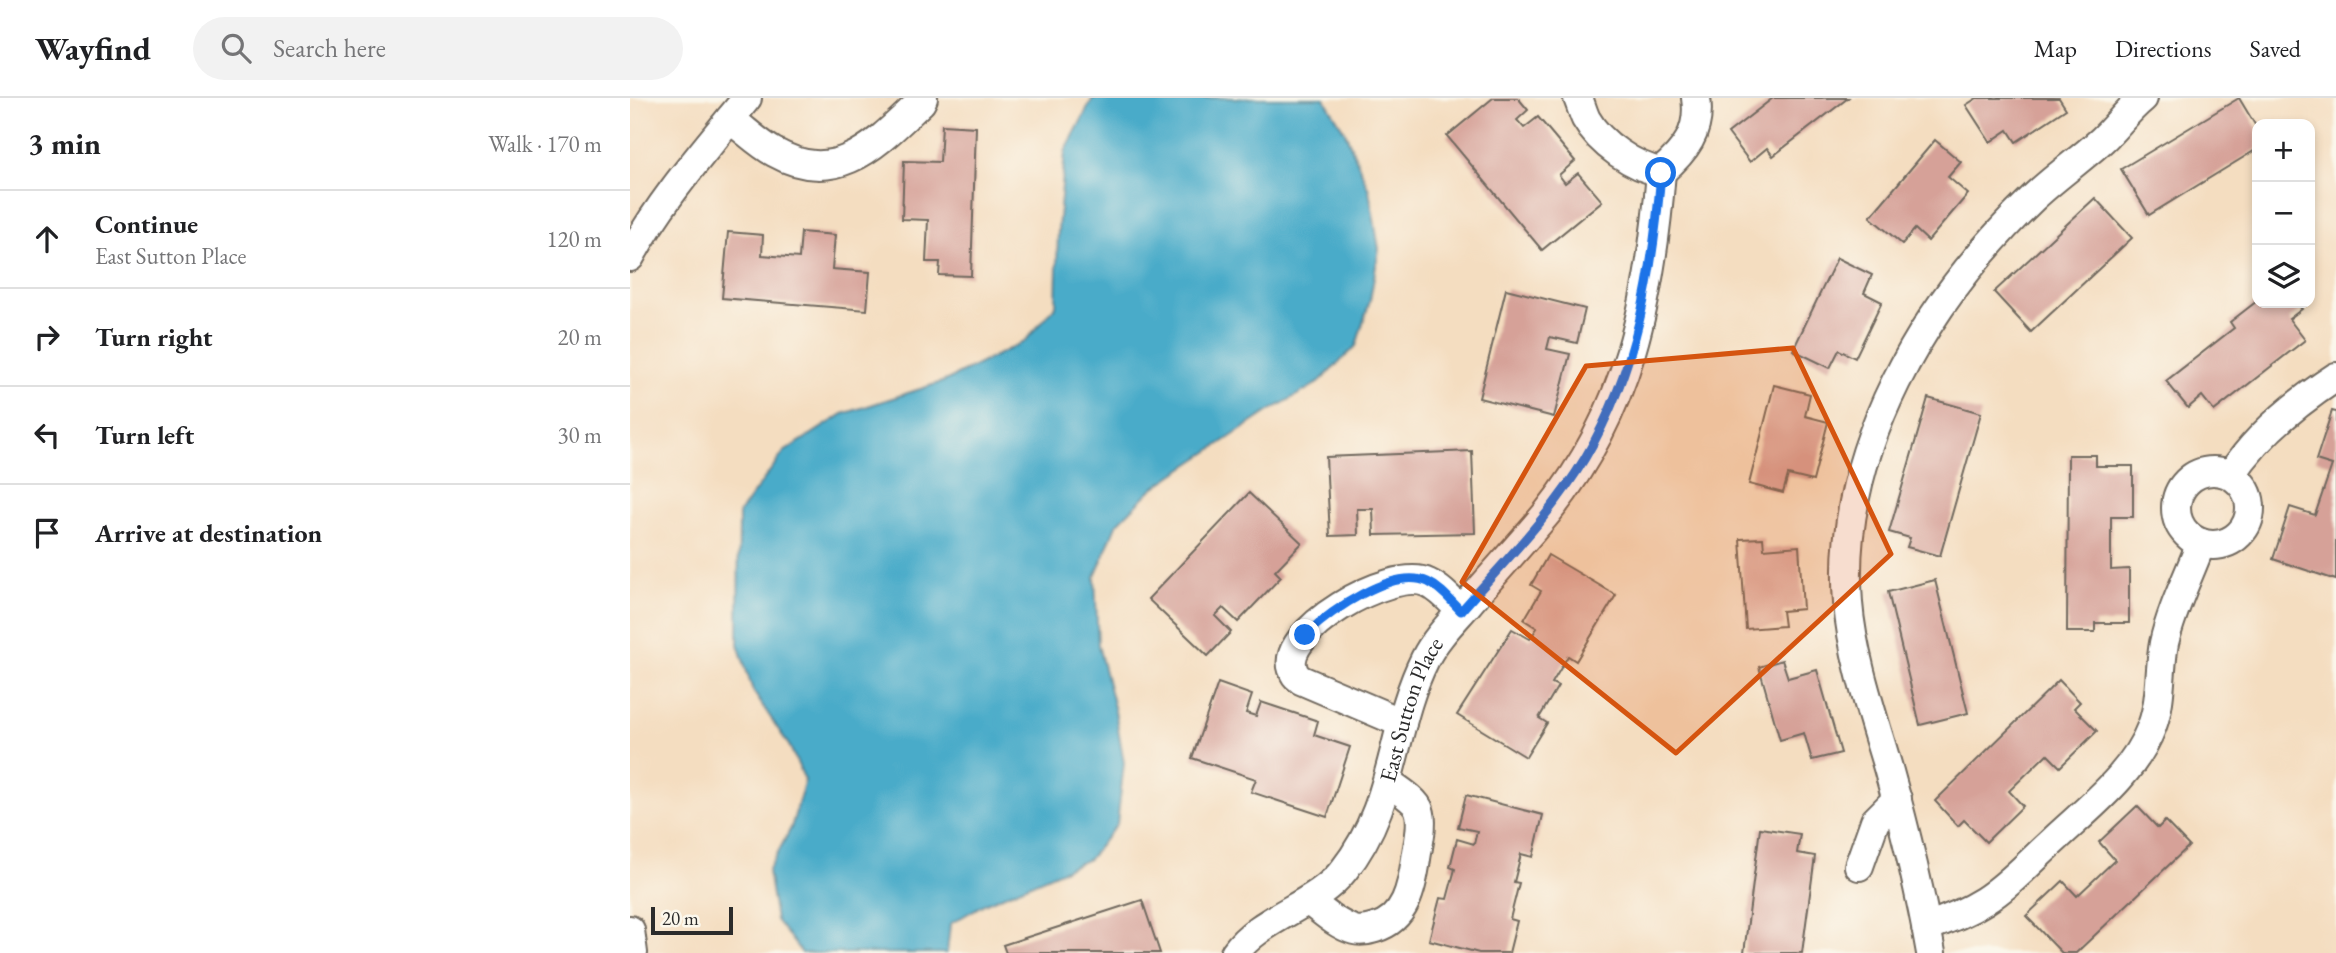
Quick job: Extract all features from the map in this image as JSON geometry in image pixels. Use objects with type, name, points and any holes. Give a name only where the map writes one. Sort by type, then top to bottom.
[{"type":"street","points":[[630,257],[646,229],[739,108],[774,152],[806,164],[839,164],[876,144],[921,102],[922,98]]},
{"type":"street","points":[[1578,98],[1586,119],[1599,135],[1633,163],[1661,173],[1691,140],[1697,122],[1696,98]]},
{"type":"street","points":[[2143,98],[2103,139],[2033,198],[1955,284],[1912,352],[1871,442],[1858,479],[1849,528],[1848,604],[1872,713],[1914,864],[1928,940],[1956,917],[1986,900],[2025,867],[2118,780],[2136,756],[2154,718],[2162,679],[2164,644],[2174,608],[2201,543]]},
{"type":"street","name":"East Sutton Place","points":[[1235,953],[1256,932],[1309,901],[1343,872],[1370,832],[1388,782],[1411,691],[1426,657],[1461,611],[1548,511],[1584,460],[1608,417],[1640,324],[1657,225],[1661,173]]},
{"type":"street","points":[[2231,475],[2244,455],[2304,398],[2336,377]]},
{"type":"street","points":[[2219,471],[2231,475],[2248,493],[2249,517],[2245,529],[2225,543],[2213,545],[2190,537],[2177,517],[2179,493],[2196,475],[2219,471]]},
{"type":"street","points":[[1402,723],[1301,680],[1293,672],[1292,659],[1305,635],[1346,602],[1399,580],[1428,582],[1461,611]]},
{"type":"street","points":[[1309,901],[1334,920],[1353,930],[1366,931],[1396,916],[1405,904],[1413,883],[1421,819],[1419,807],[1388,782]]},
{"type":"street","points":[[1859,866],[1875,821],[1896,799]]},
{"type":"street","points":[[630,930],[633,953]]},
{"type":"highlighted area","points":[[1793,348],[1891,554],[1676,753],[1462,582],[1586,366]]},
{"type":"water","points":[[1093,98],[1324,98],[1345,132],[1369,190],[1379,249],[1370,300],[1356,346],[1318,383],[1271,410],[1152,489],[1116,525],[1095,577],[1098,645],[1115,711],[1124,763],[1117,824],[1089,859],[986,903],[950,924],[947,953],[802,953],[776,920],[768,871],[791,828],[805,780],[790,747],[753,691],[738,644],[739,513],[784,452],[843,414],[945,381],[1025,341],[1056,306],[1058,230],[1065,152]]},
{"type":"building","points":[[1493,98],[1518,98],[1528,110],[1517,120],[1524,128],[1538,117],[1575,161],[1559,175],[1565,183],[1578,173],[1602,201],[1542,250],[1447,136]]},
{"type":"building","points":[[1773,98],[1848,98],[1773,156],[1767,148],[1750,162],[1728,133]]},
{"type":"building","points":[[1977,98],[2059,98],[2066,109],[2016,142],[2008,130],[1990,142],[1966,105]]},
{"type":"building","points":[[2239,98],[2252,120],[2252,152],[2149,215],[2121,169]]},
{"type":"building","points":[[942,125],[976,127],[971,276],[939,275],[940,262],[926,262],[928,220],[902,219],[904,161],[940,162]]},
{"type":"building","points":[[1935,140],[1961,162],[1948,177],[1968,194],[1928,241],[1915,229],[1902,244],[1870,217]]},
{"type":"building","points":[[2095,198],[2132,238],[2031,332],[1994,292]]},
{"type":"building","points":[[728,232],[763,235],[762,255],[799,258],[801,232],[835,235],[832,269],[870,272],[867,310],[722,298]]},
{"type":"building","points":[[1837,258],[1872,275],[1864,293],[1882,302],[1855,358],[1839,350],[1830,368],[1793,350]]},
{"type":"building","points":[[1506,289],[1585,309],[1577,343],[1550,337],[1547,349],[1570,354],[1554,417],[1479,398]]},
{"type":"building","points":[[2252,305],[2252,308],[2301,308],[2289,319],[2305,340],[2214,411],[2202,396],[2188,408],[2166,381],[2234,328],[2230,322]]},
{"type":"building","points":[[1774,385],[1810,394],[1805,416],[1828,422],[1813,481],[1788,475],[1783,493],[1749,484]]},
{"type":"building","points":[[1928,398],[1981,413],[1940,556],[1907,547],[1910,538],[1889,532]]},
{"type":"building","points":[[2332,411],[2336,412],[2336,580],[2273,559],[2290,507],[2315,515],[2332,465],[2316,460]]},
{"type":"building","points":[[1472,451],[1475,533],[1374,535],[1373,509],[1357,509],[1358,535],[1330,536],[1326,457]]},
{"type":"building","points":[[2068,455],[2096,455],[2096,466],[2133,466],[2133,517],[2111,517],[2111,570],[2129,569],[2129,623],[2095,623],[2095,632],[2067,632]]},
{"type":"building","points":[[1249,493],[1302,543],[1275,571],[1281,577],[1238,622],[1223,608],[1215,616],[1231,632],[1208,656],[1148,599]]},
{"type":"building","points":[[1763,538],[1764,549],[1799,546],[1803,609],[1782,611],[1784,626],[1746,629],[1740,539]]},
{"type":"building","points":[[1548,555],[1616,595],[1576,661],[1568,656],[1552,683],[1558,686],[1539,718],[1547,723],[1526,757],[1457,715],[1512,629],[1530,639],[1537,628],[1524,620],[1541,591],[1531,585]]},
{"type":"building","points":[[1935,580],[1968,713],[1920,725],[1888,592]]},
{"type":"building","points":[[1782,660],[1788,678],[1817,670],[1841,753],[1812,760],[1804,733],[1780,740],[1759,667]]},
{"type":"building","points":[[2059,680],[2080,702],[2074,708],[2097,731],[2060,767],[2047,754],[2009,791],[2023,806],[1986,842],[1964,820],[1958,826],[1935,801]]},
{"type":"building","points":[[1218,683],[1252,695],[1246,713],[1256,716],[1261,702],[1318,721],[1314,735],[1350,747],[1327,817],[1251,792],[1256,779],[1192,758]]},
{"type":"building","points":[[1466,795],[1543,815],[1533,857],[1521,854],[1514,882],[1519,883],[1510,919],[1517,921],[1509,953],[1479,953],[1429,940],[1440,898],[1447,899],[1455,869],[1450,867],[1457,839],[1474,844],[1477,831],[1458,827]]},
{"type":"building","points":[[2137,806],[2158,828],[2165,821],[2189,846],[2076,953],[2062,953],[2026,916],[2063,881],[2077,896],[2115,860],[2099,842]]},
{"type":"building","points":[[1760,828],[1800,834],[1797,853],[1815,856],[1802,953],[1744,953]]},
{"type":"building","points":[[1142,900],[1160,953],[1006,953],[1003,945]]},
{"type":"route","points":[[1305,635],[1346,602],[1399,580],[1428,582],[1461,611],[1548,511],[1584,460],[1608,417],[1625,373],[1640,324],[1650,274],[1661,173]]}]
